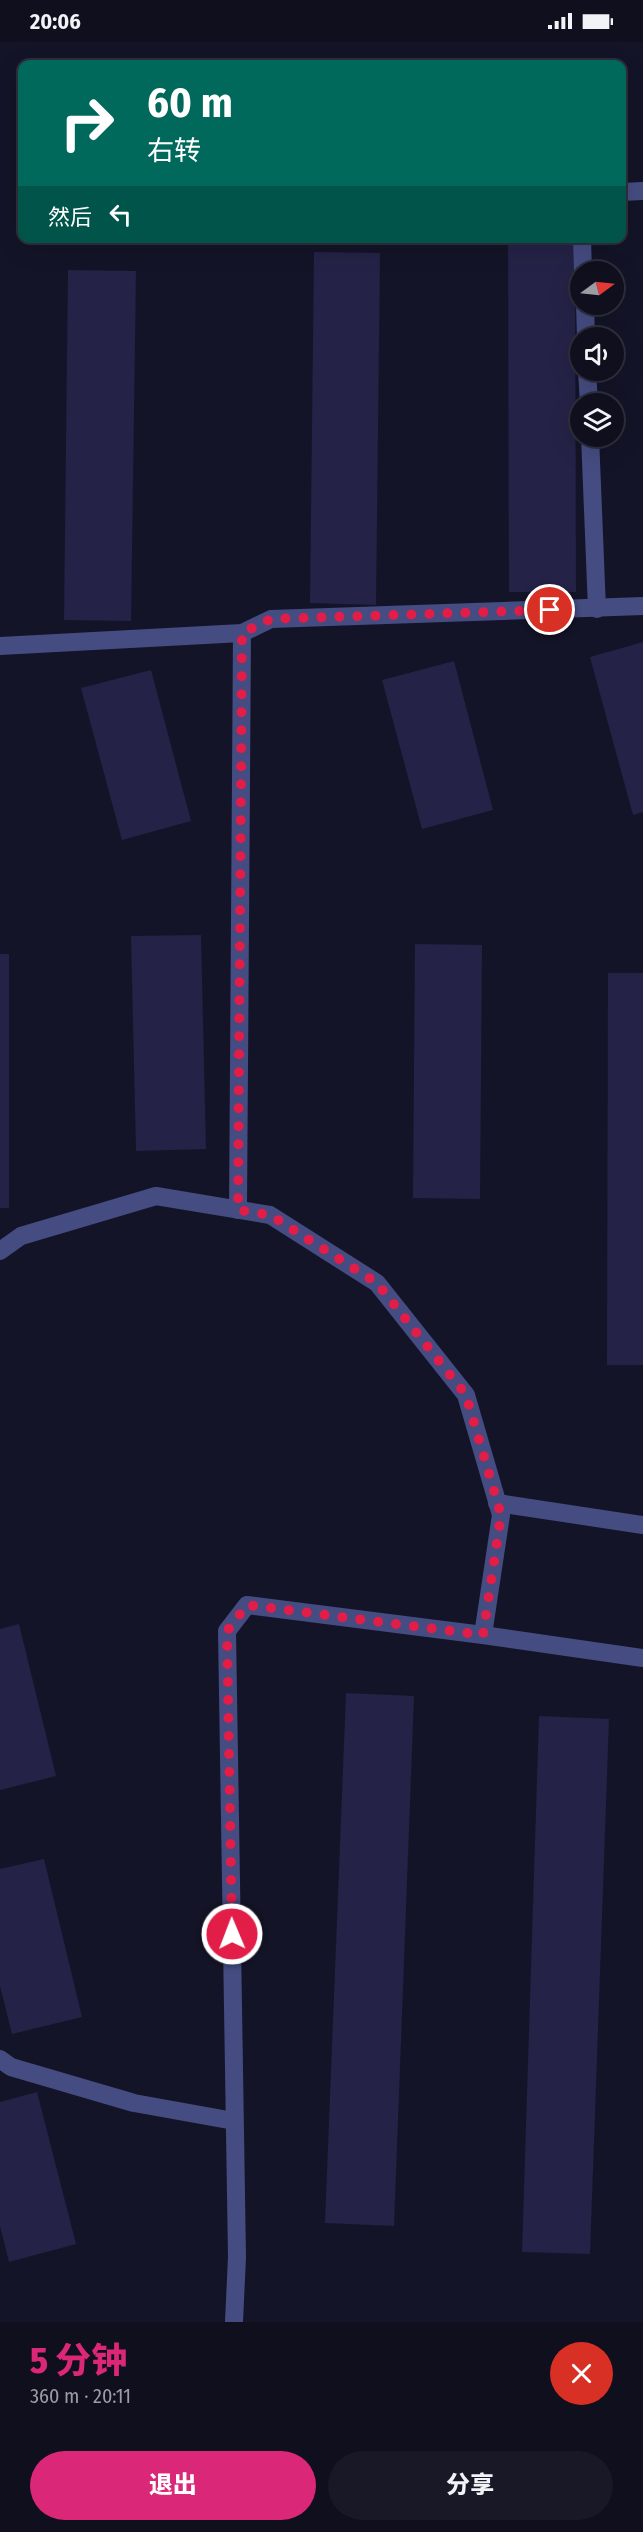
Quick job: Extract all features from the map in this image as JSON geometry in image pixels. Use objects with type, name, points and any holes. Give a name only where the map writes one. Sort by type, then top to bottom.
[{"type":"lane","points":[[626,192],[643,190]]},
{"type":"lane","points":[[582,243],[583,261]]},
{"type":"lane","points":[[590,447],[597,609]]},
{"type":"lane","points":[[0,646],[242,633],[271,619],[643,606]]},
{"type":"lane","points":[[238,1210],[242,633]]},
{"type":"lane","points":[[0,1251],[21,1236],[156,1196],[270,1215],[377,1283],[466,1395],[501,1515],[483,1635]]},
{"type":"lane","points":[[497,1503],[643,1525]]},
{"type":"lane","points":[[234,2322],[237,2257],[227,1631],[247,1605],[643,1658]]},
{"type":"lane","points":[[0,2060],[11,2067],[134,2103],[234,2121]]},
{"type":"building","points":[[508,243],[575,243],[575,261],[570,261],[570,315],[575,315],[575,327],[570,327],[570,381],[575,381],[575,393],[570,393],[570,447],[576,447],[576,592],[509,592]]},
{"type":"building","points":[[314,252],[380,253],[376,605],[310,603]]},
{"type":"building","points":[[68,270],[136,271],[131,621],[64,620]]},
{"type":"building","points":[[643,642],[643,812],[633,815],[590,657]]},
{"type":"building","points":[[454,661],[493,810],[422,829],[382,680]]},
{"type":"building","points":[[151,670],[191,821],[122,840],[81,688]]},
{"type":"building","points":[[201,935],[206,1149],[136,1151],[131,936]]},
{"type":"building","points":[[415,944],[482,945],[480,1199],[413,1198]]},
{"type":"building","points":[[0,954],[9,954],[9,1208],[0,1208]]},
{"type":"building","points":[[608,973],[643,973],[643,1365],[607,1365]]},
{"type":"building","points":[[19,1624],[56,1776],[0,1790],[0,1629]]},
{"type":"building","points":[[346,1693],[414,1696],[394,2226],[325,2223]]},
{"type":"building","points":[[539,1716],[609,1719],[590,2254],[522,2252]]},
{"type":"building","points":[[44,1859],[82,2017],[12,2034],[0,1986],[0,1869]]},
{"type":"building","points":[[37,2092],[76,2244],[9,2262],[0,2226],[0,2102]]},
{"type":"route","points":[[232,1934],[227,1631],[247,1605],[483,1635],[501,1515],[466,1395],[377,1283],[270,1215],[238,1210],[242,633],[271,619],[550,610]]}]
